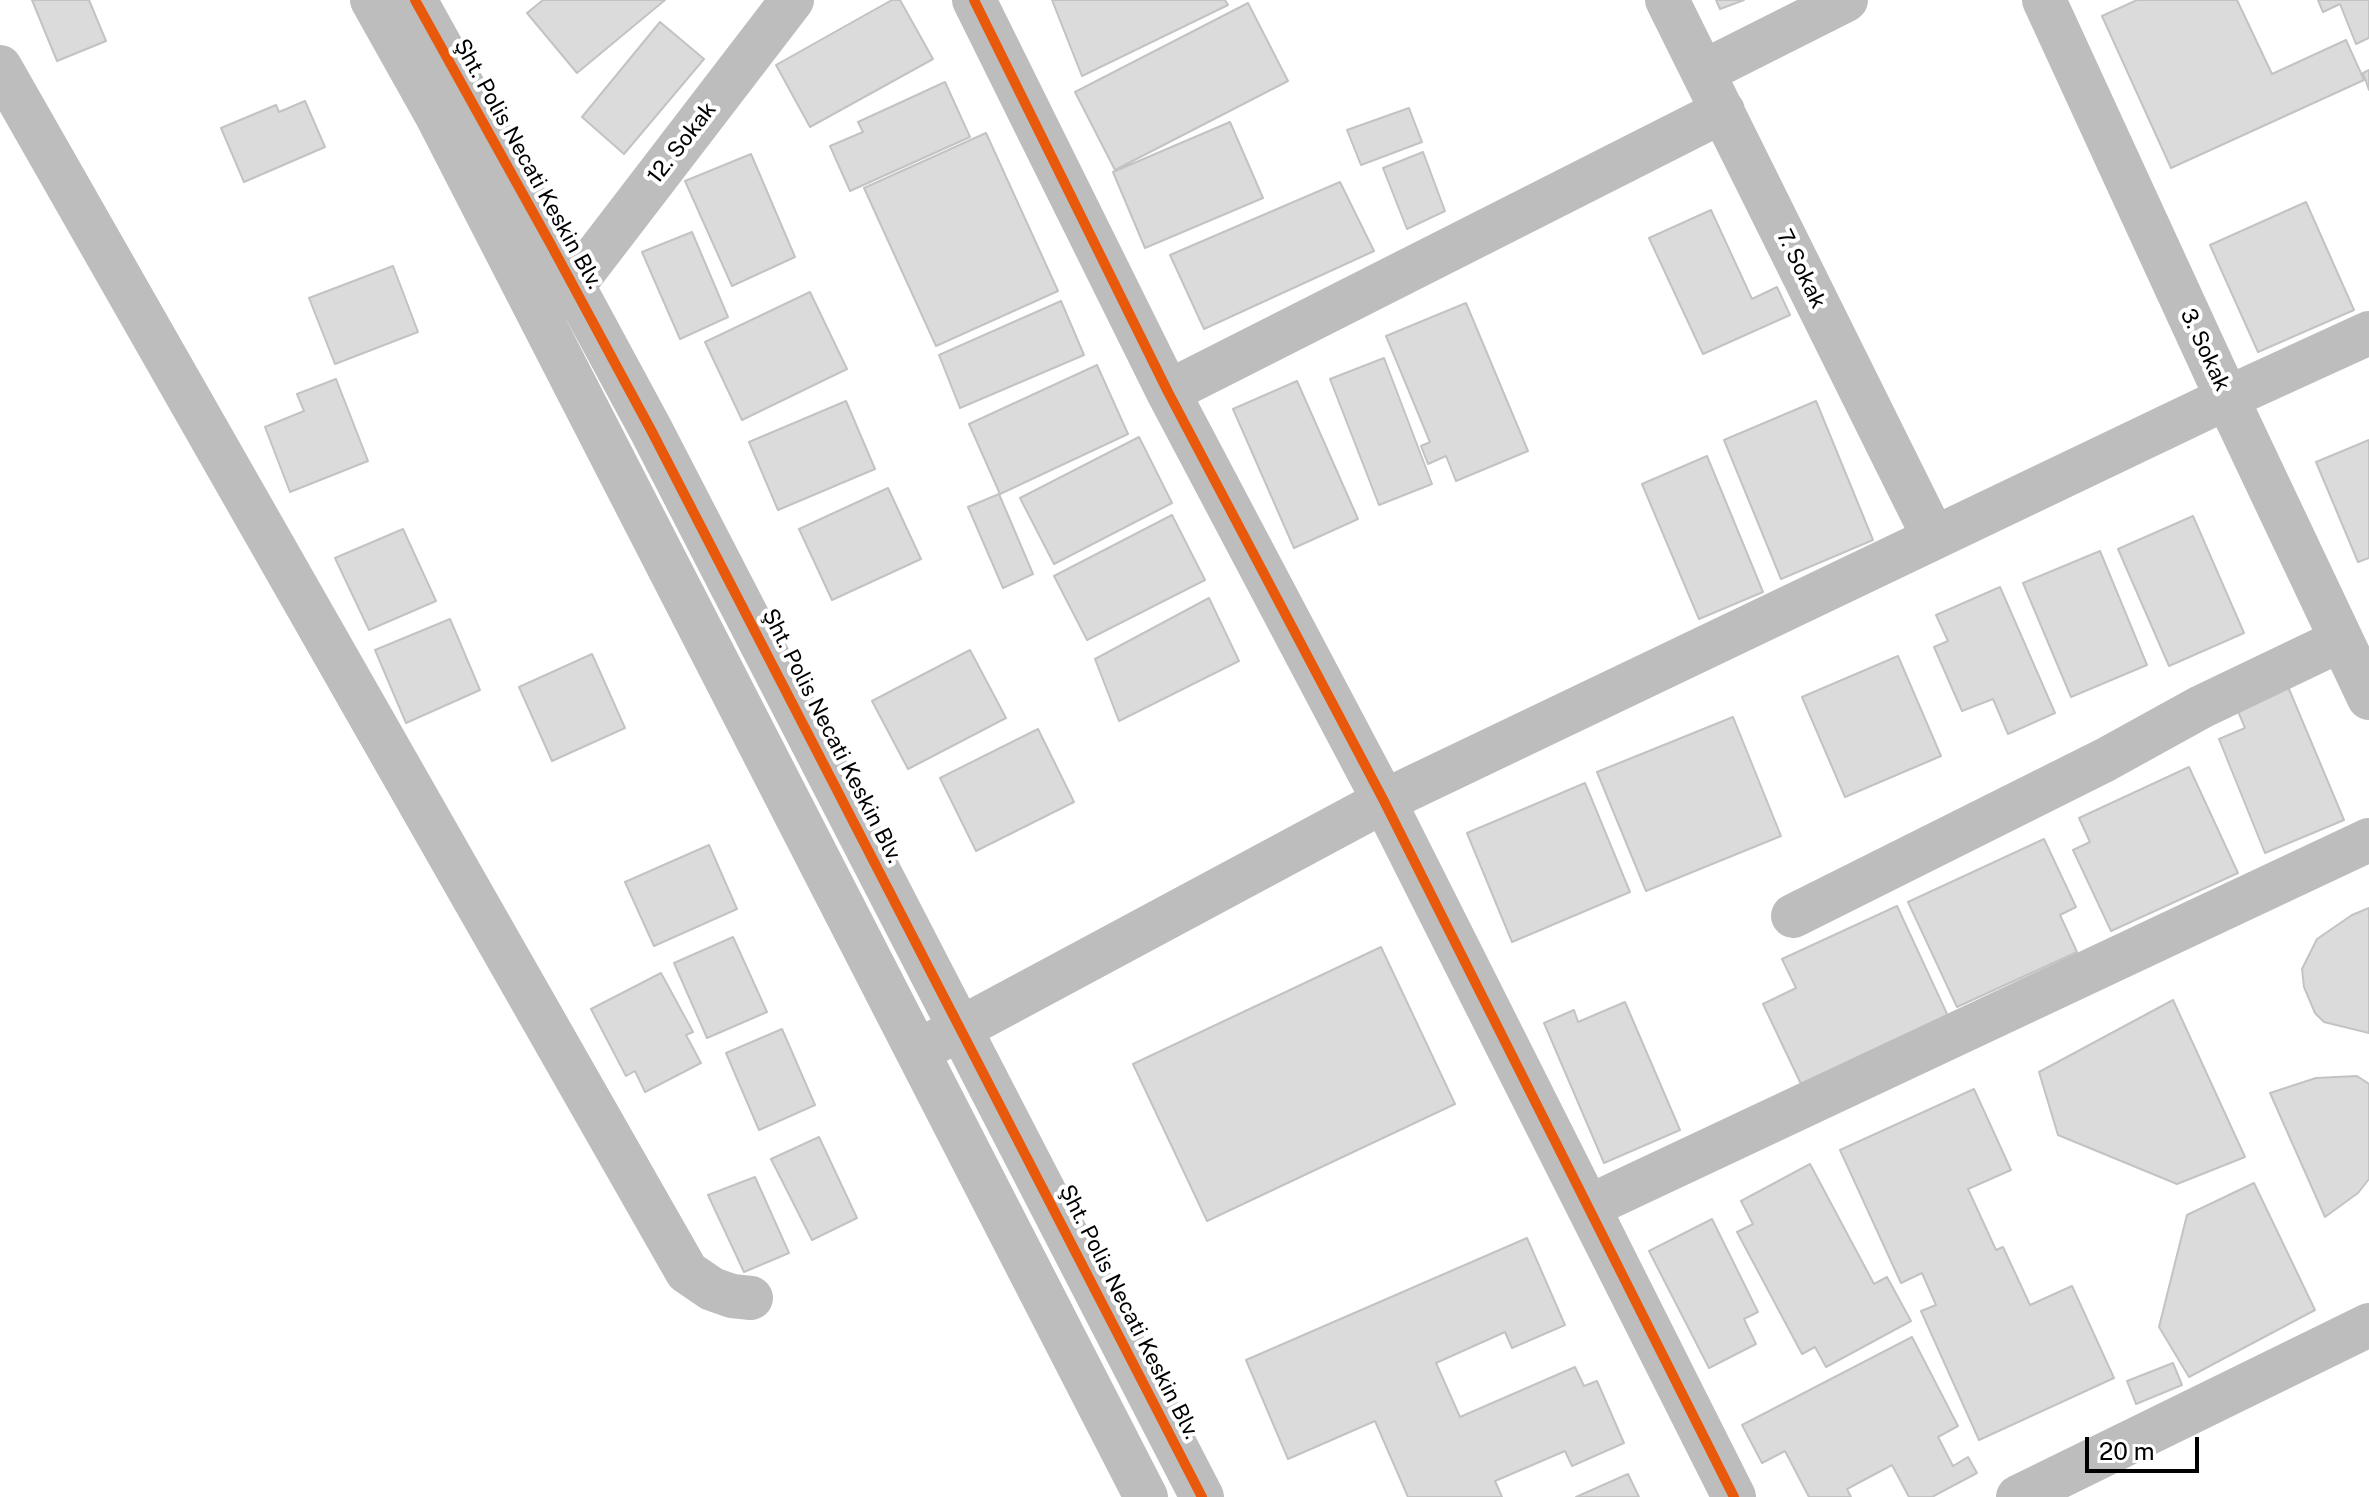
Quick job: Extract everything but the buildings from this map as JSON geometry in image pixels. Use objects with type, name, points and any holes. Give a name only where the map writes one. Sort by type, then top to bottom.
[{"type":"street","points":[[372,0],[445,130],[1146,1497]]},
{"type":"street","name":"Şht. Polis Necati Keskin Blv.","points":[[415,0],[651,430],[1202,1497]]},
{"type":"street","name":"12. Sokak","points":[[572,287],[792,0]]},
{"type":"street","points":[[974,0],[1168,392],[1384,801],[1734,1497]]},
{"type":"street","name":"7. Sokak","points":[[1667,0],[1934,538]]},
{"type":"street","points":[[1703,72],[1846,0]]},
{"type":"street","name":"3. Sokak","points":[[2044,0],[2369,698]]},
{"type":"street","points":[[0,67],[687,1272],[712,1289],[751,1298]]},
{"type":"street","points":[[1168,392],[1723,111]]},
{"type":"street","points":[[918,1052],[1384,801],[2369,333]]},
{"type":"street","points":[[1793,916],[2105,760],[2201,707],[2341,640]]},
{"type":"street","points":[[1588,1207],[2369,840]]},
{"type":"street","points":[[2018,1497],[2369,1325]]},
{"type":"cycle path","points":[[415,0],[651,430],[1202,1497]]},
{"type":"cycle path","points":[[974,0],[1168,392],[1384,801],[1734,1497]]}]
